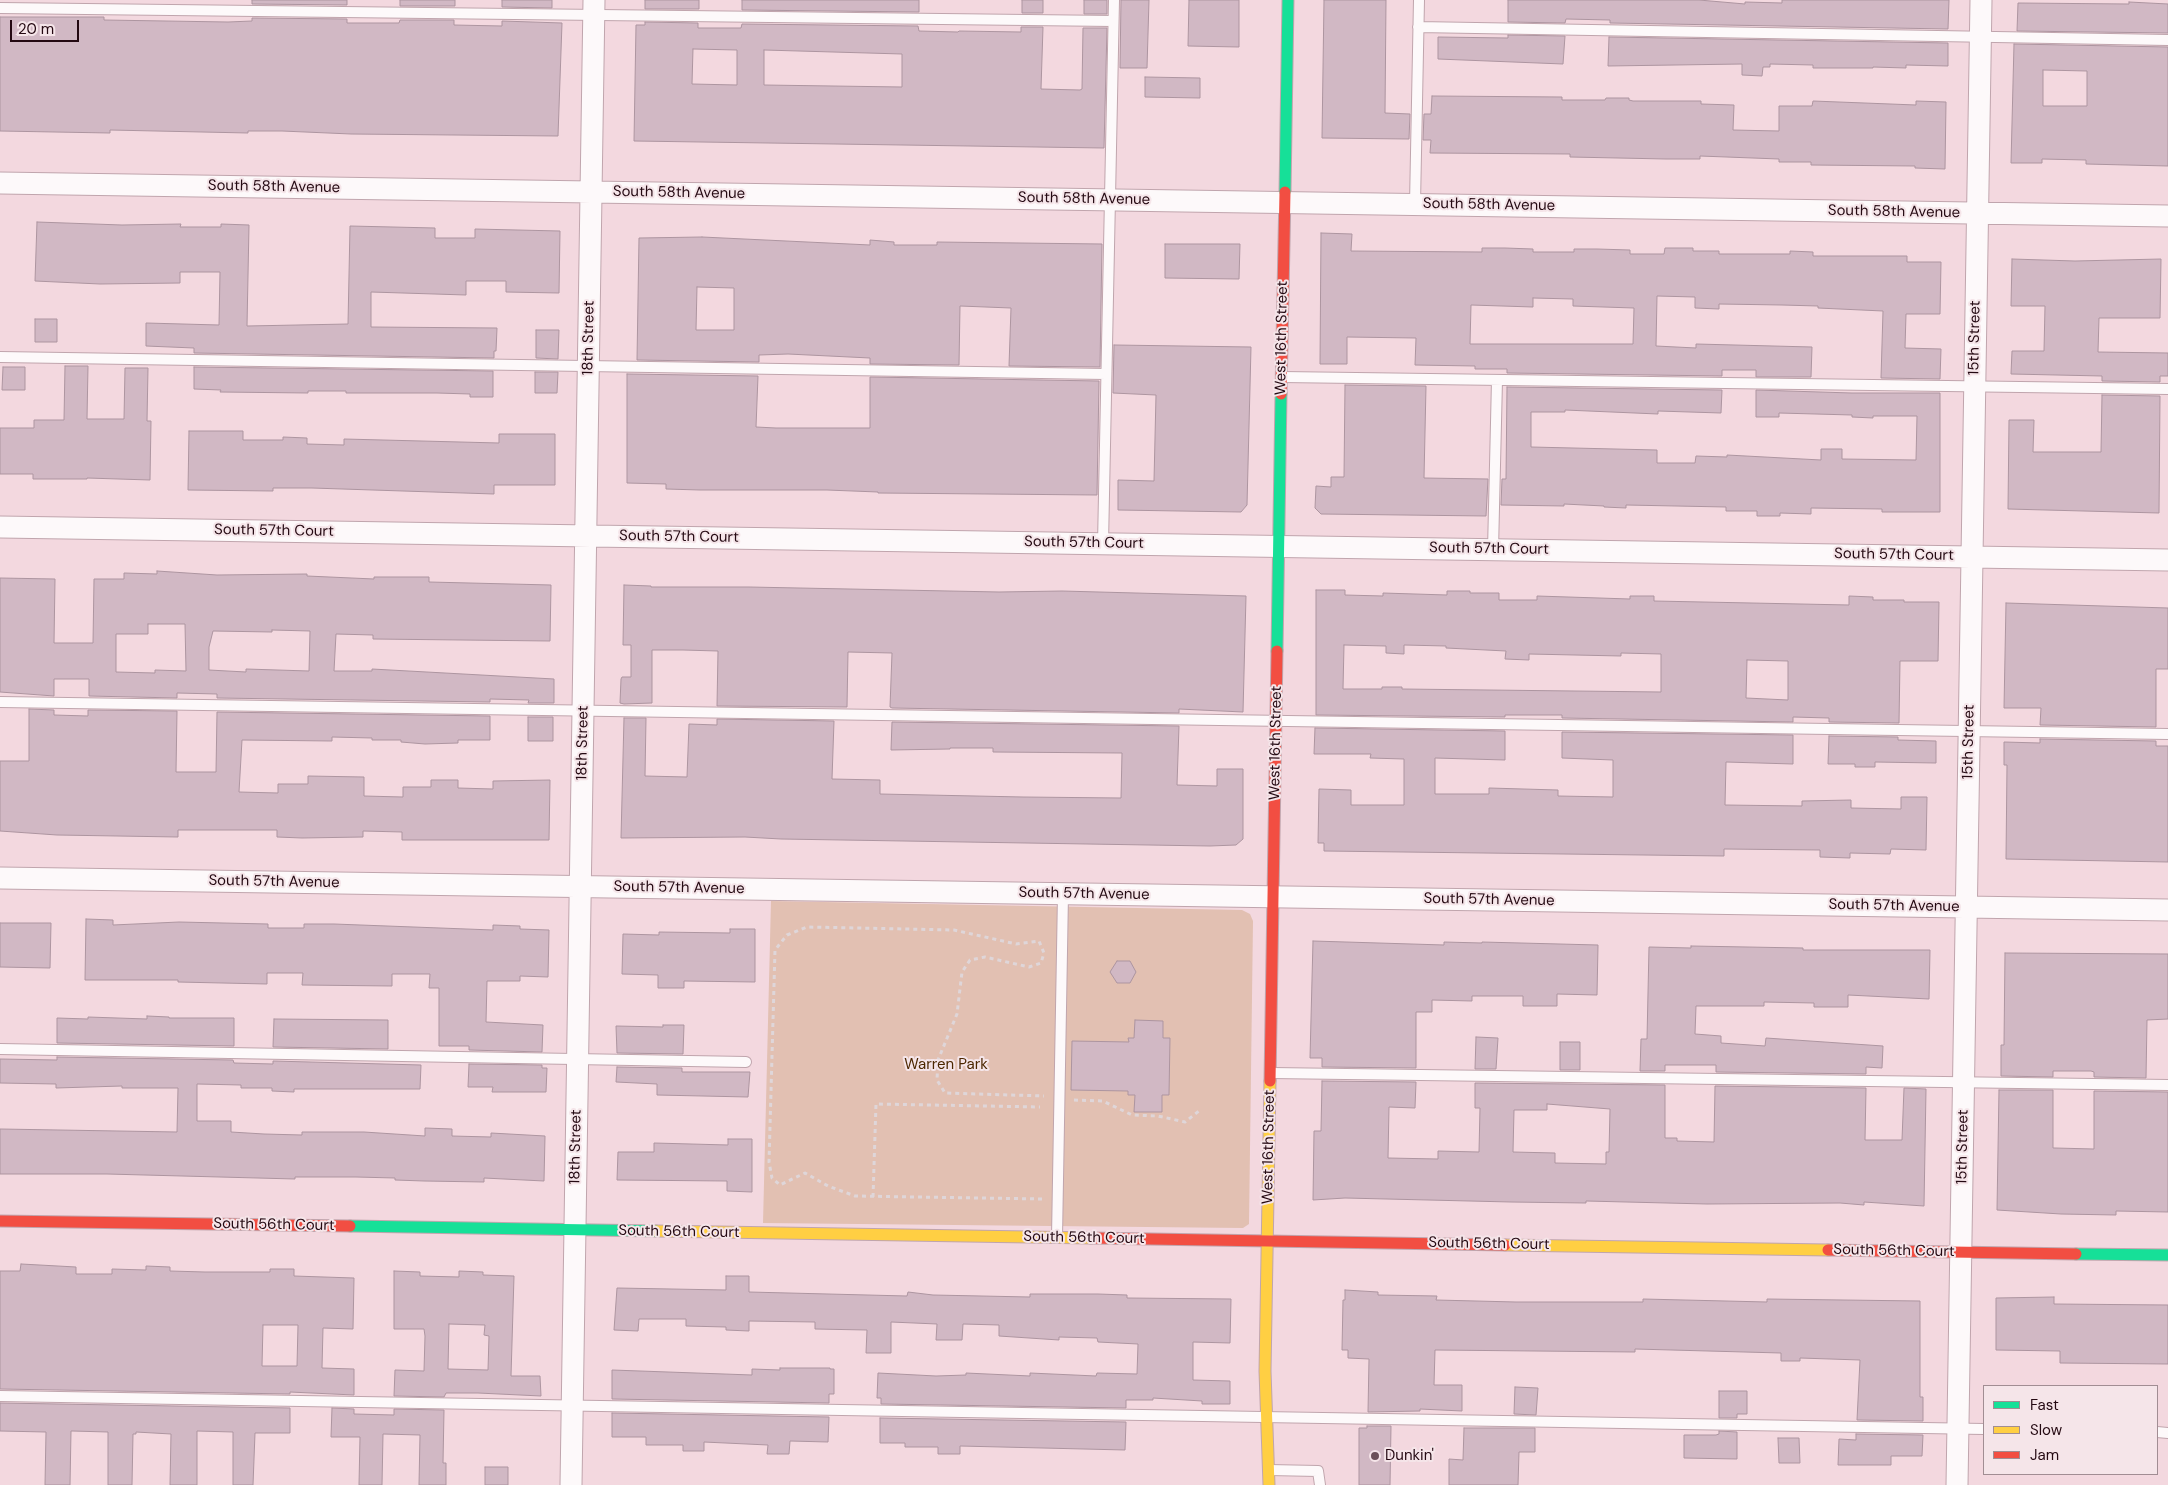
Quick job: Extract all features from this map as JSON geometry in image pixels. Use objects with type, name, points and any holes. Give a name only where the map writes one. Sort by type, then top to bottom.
[{"type":"street","name":"West 16th Street","points":[[1269,1485],[1266,1418],[1270,1073],[1288,0]]},
{"type":"street","name":"15th Street","points":[[1958,1485],[1981,0]]},
{"type":"street","name":"18th Street","points":[[571,1485],[594,8]]},
{"type":"street","name":"South 58th Avenue","points":[[0,183],[2168,216]]},
{"type":"street","name":"South 57th Court","points":[[0,527],[2168,560]]},
{"type":"street","name":"South 57th Avenue","points":[[0,878],[2168,910]]},
{"type":"street","name":"South 56th Court","points":[[0,1221],[2168,1255]]},
{"type":"lane","points":[[1103,544],[1114,0]]},
{"type":"lane","points":[[1415,204],[1419,0]]},
{"type":"lane","points":[[0,8],[594,8],[1114,22]]},
{"type":"lane","points":[[1418,27],[2168,40]]},
{"type":"lane","points":[[0,357],[1106,374]]},
{"type":"lane","points":[[1282,377],[2168,389]]},
{"type":"lane","points":[[1493,550],[1497,380]]},
{"type":"lane","points":[[0,702],[2168,734]]},
{"type":"lane","points":[[1057,1238],[1063,894]]},
{"type":"lane","points":[[0,1049],[746,1062]]},
{"type":"lane","points":[[1270,1073],[2168,1085]]},
{"type":"lane","points":[[0,1396],[1983,1430]]},
{"type":"lane","points":[[1268,1470],[1318,1471],[1320,1485]]},
{"type":"path","points":[[1048,1195],[1042,1199],[854,1196],[828,1186],[805,1173],[780,1185],[772,1178],[768,1162],[775,950],[788,935],[807,927],[954,930],[1016,944],[1039,941],[1044,954],[1041,963],[1029,966],[984,957],[970,960],[962,972],[957,1014],[938,1060],[937,1080],[944,1093],[1043,1095],[1050,1100],[1103,1101],[1132,1115],[1158,1116],[1185,1122],[1199,1111]]},
{"type":"path","points":[[873,1196],[876,1104],[1040,1107]]},
{"type":"green space","name":"Warren Park","points":[[771,901],[1242,910],[1250,914],[1253,921],[1249,1224],[1243,1228],[763,1223]]},
{"type":"building","points":[[252,0],[347,0],[347,5],[252,4]]},
{"type":"building","points":[[400,0],[455,0],[455,6],[400,6]]},
{"type":"building","points":[[502,0],[552,0],[552,8],[502,7]]},
{"type":"building","points":[[645,0],[699,0],[699,9],[645,9]]},
{"type":"building","points":[[742,0],[919,0],[919,12],[742,10]]},
{"type":"building","points":[[1022,0],[1043,0],[1043,13],[1022,13]]},
{"type":"building","points":[[1084,0],[1107,0],[1107,14],[1084,14]]},
{"type":"building","points":[[1121,0],[1149,0],[1147,68],[1120,68]]},
{"type":"building","points":[[1189,0],[1239,0],[1239,47],[1188,46]]},
{"type":"building","points":[[1324,0],[1386,0],[1385,113],[1410,114],[1409,139],[1322,138]]},
{"type":"building","points":[[1508,0],[1699,0],[1745,4],[1745,2],[1782,3],[1782,0],[1949,0],[1948,29],[1610,23],[1610,20],[1566,19],[1565,23],[1508,22]]},
{"type":"building","points":[[2129,2],[2168,4],[2168,33],[2017,31],[2018,3],[2129,4]]},
{"type":"building","points":[[0,17],[104,17],[104,20],[228,22],[252,21],[252,18],[347,19],[347,23],[399,23],[400,20],[454,20],[454,25],[502,26],[502,21],[562,23],[558,136],[351,134],[282,131],[248,131],[248,133],[110,130],[110,133],[0,131]]},
{"type":"building","points":[[645,22],[698,23],[698,28],[741,28],[742,24],[918,26],[919,31],[958,32],[1021,32],[1021,27],[1043,27],[1041,89],[1080,90],[1082,89],[1083,28],[1107,28],[1104,148],[634,141],[636,25],[645,25]],"holes":[[[693,49],[737,50],[737,85],[692,84]],[[764,50],[902,54],[902,87],[764,85]]]},
{"type":"building","points":[[1508,35],[1565,36],[1563,64],[1438,59],[1438,37],[1508,38]]},
{"type":"building","points":[[1609,37],[1948,43],[1948,66],[1906,65],[1906,68],[1813,68],[1813,65],[1770,64],[1770,67],[1763,67],[1762,76],[1742,75],[1742,64],[1608,66]]},
{"type":"building","points":[[2014,44],[2168,47],[2168,166],[2086,164],[2086,160],[2042,159],[2042,163],[2011,163]],"holes":[[[2043,70],[2087,71],[2087,106],[2043,106]]]},
{"type":"building","points":[[1145,77],[1200,78],[1200,98],[1145,97]]},
{"type":"building","points":[[1432,96],[1562,97],[1562,100],[1629,98],[1629,100],[1633,101],[1701,101],[1701,104],[1734,105],[1733,130],[1779,131],[1779,106],[1812,106],[1813,101],[1916,105],[1916,101],[1946,102],[1945,169],[1915,168],[1915,166],[1811,165],[1811,162],[1779,162],[1779,159],[1700,156],[1700,159],[1666,159],[1570,157],[1570,154],[1430,153],[1431,140],[1423,140],[1424,114],[1431,114]]},
{"type":"building","points":[[37,222],[122,225],[181,224],[180,227],[221,227],[221,224],[249,225],[247,326],[348,324],[350,226],[435,228],[435,238],[475,238],[475,229],[560,231],[559,293],[506,292],[506,281],[466,281],[466,295],[371,292],[371,327],[497,328],[494,358],[194,353],[194,348],[146,346],[146,323],[219,325],[220,272],[180,272],[180,283],[100,284],[35,281]]},
{"type":"building","points":[[1321,233],[1352,234],[1351,251],[1482,252],[1482,248],[1505,248],[1533,249],[1533,252],[1574,252],[1574,249],[1597,249],[1630,250],[1630,254],[1664,254],[1665,248],[1693,248],[1693,251],[1719,251],[1719,254],[1790,254],[1790,251],[1813,252],[1813,256],[1907,256],[1907,262],[1941,262],[1940,314],[1906,314],[1905,348],[1941,349],[1940,379],[1881,378],[1883,311],[1782,305],[1719,304],[1719,309],[1695,308],[1695,297],[1657,296],[1656,346],[1696,348],[1696,344],[1812,347],[1811,377],[1756,377],[1756,370],[1722,370],[1722,376],[1507,373],[1507,369],[1475,369],[1475,366],[1415,365],[1416,338],[1347,337],[1347,364],[1320,364]],"holes":[[[1533,298],[1573,299],[1573,306],[1634,308],[1633,344],[1470,344],[1471,305],[1533,307]]]},
{"type":"building","points":[[702,237],[870,245],[870,240],[894,242],[894,245],[937,245],[937,242],[1102,244],[1100,367],[1009,366],[1011,308],[960,306],[959,365],[870,364],[870,358],[788,354],[759,355],[759,362],[637,360],[639,238]],"holes":[[[697,287],[734,288],[734,330],[696,330]]]},
{"type":"building","points":[[1165,244],[1240,244],[1239,279],[1165,278]]},
{"type":"building","points":[[2012,259],[2075,261],[2161,259],[2160,318],[2099,318],[2098,352],[2168,353],[2168,376],[2160,376],[2160,382],[2102,381],[2102,376],[2011,374],[2012,351],[2044,351],[2045,306],[2011,306]]},
{"type":"building","points":[[35,319],[57,319],[57,342],[35,342]]},
{"type":"building","points":[[536,330],[559,330],[558,359],[536,358]]},
{"type":"building","points":[[1114,345],[1251,347],[1247,505],[1241,512],[1118,510],[1118,480],[1154,481],[1156,395],[1113,393]]},
{"type":"building","points":[[65,366],[88,366],[87,419],[124,419],[125,368],[148,368],[147,421],[151,421],[150,480],[33,479],[33,474],[0,474],[0,428],[34,428],[34,420],[64,420]]},
{"type":"building","points":[[3,367],[25,367],[25,390],[2,390]]},
{"type":"building","points":[[194,367],[493,371],[493,397],[470,397],[470,394],[346,393],[346,391],[308,391],[308,393],[220,392],[221,390],[194,389]]},
{"type":"building","points":[[535,372],[558,372],[557,393],[535,393]]},
{"type":"building","points":[[627,374],[758,376],[756,427],[776,428],[870,428],[870,377],[1099,381],[1097,495],[878,493],[827,490],[700,490],[666,489],[666,484],[627,483]]},
{"type":"building","points":[[1345,385],[1426,386],[1424,478],[1488,479],[1486,516],[1321,514],[1315,508],[1316,486],[1331,487],[1331,477],[1344,477]]},
{"type":"building","points":[[1507,387],[1722,390],[1721,413],[1658,411],[1658,414],[1565,410],[1565,412],[1531,412],[1531,447],[1657,450],[1657,463],[1695,463],[1696,456],[1727,457],[1727,455],[1821,460],[1821,449],[1842,449],[1842,459],[1916,460],[1917,416],[1873,416],[1873,418],[1852,417],[1852,415],[1779,413],[1779,417],[1756,417],[1756,390],[1940,393],[1940,512],[1882,512],[1882,509],[1811,508],[1811,514],[1780,513],[1780,516],[1757,516],[1757,511],[1726,511],[1726,507],[1626,505],[1626,508],[1564,504],[1564,506],[1501,505],[1502,479],[1506,479]]},
{"type":"building","points":[[2102,395],[2160,396],[2159,513],[2008,509],[2009,420],[2034,420],[2033,452],[2101,452]]},
{"type":"building","points":[[189,431],[243,431],[243,440],[283,440],[283,437],[307,438],[307,444],[344,445],[344,439],[499,443],[499,434],[555,434],[555,485],[494,485],[494,494],[312,488],[273,488],[273,491],[188,490]]},
{"type":"building","points":[[157,571],[217,575],[307,574],[307,576],[374,579],[374,577],[429,577],[429,582],[551,585],[550,641],[373,639],[373,635],[336,634],[334,671],[372,671],[372,669],[554,679],[554,703],[528,703],[529,700],[490,699],[490,702],[217,698],[217,694],[177,693],[177,698],[89,696],[89,679],[54,679],[54,696],[0,692],[0,578],[55,579],[54,643],[93,643],[94,579],[124,579],[124,573],[157,574]],"holes":[[[148,624],[185,624],[186,671],[155,670],[155,673],[116,672],[116,634],[148,634]],[[272,630],[310,631],[309,671],[246,669],[246,672],[209,670],[209,647],[213,631],[272,632]]]},
{"type":"building","points":[[624,585],[999,592],[1062,591],[1246,596],[1243,712],[1179,709],[1179,713],[892,708],[890,707],[892,653],[848,652],[847,707],[717,706],[718,651],[683,650],[652,650],[652,703],[624,704],[620,703],[621,679],[622,677],[631,677],[631,645],[623,645]]},
{"type":"building","points":[[1316,590],[1345,590],[1345,595],[1383,596],[1383,593],[1447,595],[1447,591],[1470,591],[1470,593],[1499,593],[1499,600],[1537,600],[1537,596],[1630,599],[1630,596],[1654,596],[1654,601],[1849,605],[1849,596],[1873,597],[1873,600],[1939,602],[1938,661],[1900,661],[1899,723],[1829,722],[1829,718],[1793,717],[1793,722],[1562,718],[1562,715],[1505,715],[1505,717],[1316,715]],"holes":[[[1344,645],[1386,646],[1386,653],[1404,654],[1404,645],[1446,646],[1446,648],[1506,651],[1505,659],[1529,660],[1529,654],[1621,656],[1621,653],[1661,654],[1661,692],[1402,689],[1402,687],[1343,689]],[[1747,660],[1788,661],[1788,700],[1746,698]]]},
{"type":"building","points":[[2006,603],[2168,608],[2168,669],[2156,669],[2156,727],[2040,725],[2041,708],[2004,708]]},
{"type":"building","points":[[29,709],[54,710],[54,715],[88,716],[88,710],[177,711],[176,772],[216,772],[217,712],[490,716],[490,740],[458,740],[458,743],[425,744],[401,742],[401,740],[332,737],[332,741],[242,740],[239,792],[278,793],[278,784],[308,784],[308,776],[364,777],[364,796],[403,797],[403,787],[431,787],[431,780],[458,780],[458,788],[493,789],[493,781],[550,780],[549,840],[402,840],[402,832],[363,831],[363,837],[302,838],[277,837],[277,830],[178,830],[178,837],[57,835],[0,831],[0,761],[29,761]]},
{"type":"building","points":[[528,717],[553,717],[553,741],[528,741]]},
{"type":"building","points":[[624,718],[646,718],[645,776],[687,777],[689,724],[717,725],[717,719],[834,721],[832,779],[880,780],[880,794],[1023,797],[1121,798],[1122,753],[993,752],[993,748],[891,750],[892,722],[1179,726],[1177,785],[1217,786],[1217,769],[1243,769],[1243,839],[1236,845],[1210,846],[745,837],[621,838]]},
{"type":"building","points":[[1315,728],[1505,731],[1505,760],[1435,758],[1435,794],[1489,794],[1489,788],[1558,790],[1558,796],[1613,797],[1613,760],[1562,758],[1562,732],[1793,735],[1793,764],[1726,762],[1725,805],[1802,806],[1802,801],[1851,800],[1851,808],[1901,809],[1901,797],[1927,797],[1926,850],[1891,849],[1890,854],[1850,853],[1850,858],[1820,857],[1820,850],[1724,849],[1724,856],[1324,851],[1324,843],[1318,843],[1319,789],[1351,790],[1351,805],[1404,805],[1404,759],[1370,758],[1371,754],[1314,754]]},
{"type":"building","points":[[1829,736],[1898,737],[1898,740],[1936,741],[1936,763],[1875,762],[1875,767],[1855,767],[1855,764],[1828,764]]},
{"type":"building","points":[[2040,739],[2156,741],[2156,746],[2168,746],[2168,862],[2006,859],[2007,765],[2004,765],[2004,742],[2040,743]]},
{"type":"building","points":[[86,919],[113,920],[113,925],[179,922],[268,924],[268,928],[304,928],[304,924],[334,924],[493,930],[493,925],[520,926],[520,929],[549,930],[548,977],[520,976],[520,981],[487,981],[486,1022],[543,1025],[542,1052],[469,1050],[469,1046],[439,1046],[439,988],[429,988],[430,974],[392,974],[392,986],[302,985],[303,973],[267,973],[267,984],[178,982],[178,980],[85,980]]},
{"type":"building","points":[[0,923],[51,923],[50,968],[0,967]]},
{"type":"building","points":[[730,929],[755,929],[755,982],[684,981],[684,988],[658,988],[658,975],[622,974],[623,934],[659,935],[659,932],[730,933]]},
{"type":"building","points":[[1313,941],[1444,945],[1444,942],[1482,942],[1598,945],[1597,995],[1557,994],[1557,1006],[1523,1006],[1523,996],[1472,996],[1472,1001],[1432,1000],[1432,1012],[1416,1012],[1416,1068],[1322,1067],[1322,1058],[1310,1058]]},
{"type":"building","points":[[1691,946],[1803,948],[1803,950],[1930,950],[1929,999],[1848,995],[1848,1007],[1814,1007],[1814,1003],[1764,1002],[1764,1006],[1696,1006],[1695,1034],[1721,1036],[1721,1043],[1765,1046],[1766,1038],[1883,1046],[1882,1068],[1866,1067],[1866,1074],[1716,1072],[1716,1065],[1665,1065],[1665,1071],[1640,1071],[1641,1039],[1647,1039],[1649,947],[1691,948]]},
{"type":"building","points":[[2005,953],[2168,954],[2168,1019],[2147,1020],[2146,1078],[2094,1077],[2094,1072],[2091,1071],[2053,1071],[2053,1077],[2001,1076],[2001,1045],[2004,1045]]},
{"type":"building","points":[[1117,961],[1130,961],[1136,972],[1130,983],[1117,983],[1110,972]]},
{"type":"building","points":[[147,1016],[234,1018],[234,1046],[57,1043],[57,1018],[147,1019]]},
{"type":"building","points":[[274,1019],[388,1020],[388,1049],[273,1047]]},
{"type":"building","points":[[1135,1020],[1163,1021],[1163,1038],[1170,1038],[1169,1095],[1162,1095],[1162,1112],[1134,1112],[1135,1095],[1128,1095],[1128,1091],[1071,1090],[1072,1041],[1129,1042],[1128,1038],[1134,1038]]},
{"type":"building","points":[[663,1025],[684,1025],[683,1054],[617,1053],[616,1026],[663,1027]]},
{"type":"building","points":[[1476,1037],[1498,1038],[1496,1069],[1475,1069]]},
{"type":"building","points":[[1560,1042],[1580,1042],[1580,1070],[1560,1070]]},
{"type":"building","points":[[57,1057],[233,1060],[234,1063],[273,1064],[273,1061],[421,1065],[420,1089],[294,1089],[294,1092],[272,1091],[272,1088],[241,1088],[241,1085],[197,1084],[197,1121],[231,1121],[231,1132],[264,1134],[302,1135],[302,1132],[364,1132],[425,1136],[425,1128],[452,1129],[452,1136],[491,1137],[491,1133],[545,1136],[544,1181],[484,1178],[484,1182],[356,1177],[295,1177],[295,1179],[107,1174],[0,1174],[0,1129],[177,1132],[178,1088],[122,1088],[122,1086],[56,1088],[56,1084],[0,1083],[0,1059],[57,1060]]},
{"type":"building","points":[[469,1064],[542,1065],[542,1068],[547,1068],[546,1092],[492,1092],[493,1087],[468,1087]]},
{"type":"building","points":[[617,1067],[682,1068],[682,1072],[750,1072],[748,1097],[657,1095],[657,1084],[616,1082]]},
{"type":"building","points":[[1322,1081],[1416,1082],[1415,1108],[1389,1107],[1388,1158],[1438,1159],[1438,1151],[1479,1152],[1480,1108],[1475,1108],[1475,1083],[1665,1085],[1665,1138],[1677,1138],[1677,1141],[1714,1142],[1715,1086],[1866,1088],[1865,1140],[1902,1140],[1904,1088],[1926,1089],[1924,1206],[1864,1202],[1864,1205],[1840,1203],[1511,1202],[1345,1198],[1313,1200],[1314,1131],[1321,1131]],"holes":[[[1547,1104],[1610,1109],[1609,1152],[1606,1152],[1606,1164],[1555,1163],[1555,1153],[1513,1152],[1514,1110],[1547,1110]]]},
{"type":"building","points":[[1999,1090],[2053,1090],[2053,1148],[2094,1149],[2094,1091],[2168,1092],[2168,1212],[2116,1211],[2116,1215],[1997,1210]]},
{"type":"building","points":[[728,1139],[752,1139],[752,1192],[727,1191],[727,1181],[617,1180],[618,1152],[654,1152],[654,1143],[728,1145]]},
{"type":"building","points":[[21,1264],[76,1267],[76,1274],[112,1274],[112,1269],[146,1270],[146,1266],[170,1267],[170,1271],[205,1272],[270,1272],[270,1269],[294,1269],[294,1276],[354,1278],[353,1329],[323,1328],[322,1368],[354,1369],[354,1395],[290,1392],[290,1394],[0,1389],[0,1271],[20,1271]],"holes":[[[263,1325],[298,1325],[297,1366],[262,1366]]]},
{"type":"building","points":[[394,1271],[420,1272],[420,1276],[459,1277],[459,1271],[483,1272],[483,1275],[514,1276],[511,1376],[540,1376],[541,1396],[446,1393],[444,1397],[394,1396],[395,1370],[424,1371],[425,1336],[424,1329],[394,1329]],"holes":[[[449,1324],[485,1325],[484,1335],[489,1336],[488,1370],[448,1369]]]},
{"type":"building","points":[[726,1276],[749,1276],[749,1292],[907,1296],[908,1292],[933,1295],[1030,1297],[1030,1294],[1098,1294],[1127,1295],[1127,1298],[1231,1299],[1230,1343],[1193,1342],[1193,1380],[1230,1381],[1230,1404],[1202,1404],[1202,1401],[1153,1398],[1153,1400],[1126,1400],[1126,1408],[881,1404],[881,1398],[877,1398],[878,1373],[936,1376],[966,1375],[966,1373],[1030,1376],[1030,1373],[1096,1376],[1097,1373],[1137,1374],[1138,1344],[1098,1342],[1097,1338],[1059,1337],[1059,1340],[999,1336],[999,1325],[963,1324],[962,1340],[936,1340],[937,1324],[891,1322],[891,1353],[866,1353],[867,1330],[815,1329],[815,1322],[749,1321],[749,1331],[726,1330],[726,1327],[686,1326],[686,1319],[639,1319],[638,1331],[614,1330],[617,1288],[726,1290]]},
{"type":"building","points":[[1345,1290],[1378,1292],[1378,1295],[1437,1296],[1436,1300],[1516,1302],[1643,1302],[1643,1299],[1767,1302],[1767,1299],[1920,1301],[1920,1397],[1923,1397],[1923,1421],[1857,1420],[1860,1360],[1800,1358],[1800,1361],[1781,1361],[1781,1353],[1635,1349],[1635,1352],[1435,1350],[1434,1385],[1462,1385],[1462,1411],[1420,1409],[1420,1411],[1368,1412],[1369,1359],[1348,1358],[1348,1350],[1342,1350]]},
{"type":"building","points":[[2054,1297],[2054,1304],[2168,1305],[2168,1364],[2060,1363],[2060,1351],[1996,1350],[1996,1298]]},
{"type":"building","points":[[780,1368],[834,1369],[834,1394],[829,1394],[829,1403],[612,1399],[612,1370],[752,1375],[752,1369],[780,1370]]},
{"type":"building","points":[[1515,1387],[1538,1388],[1536,1415],[1514,1414]]},
{"type":"building","points":[[1719,1391],[1747,1391],[1747,1414],[1737,1414],[1737,1418],[1719,1418]]},
{"type":"building","points":[[0,1403],[290,1408],[290,1433],[255,1433],[253,1485],[233,1485],[233,1432],[197,1431],[197,1485],[170,1485],[171,1434],[136,1432],[136,1434],[133,1434],[132,1485],[108,1485],[108,1432],[71,1431],[70,1485],[45,1485],[46,1432],[0,1431]]},
{"type":"building","points":[[332,1408],[354,1409],[354,1414],[394,1415],[394,1409],[444,1410],[443,1463],[446,1463],[446,1485],[419,1485],[420,1435],[383,1434],[382,1485],[359,1485],[360,1437],[331,1437]]},
{"type":"building","points":[[612,1413],[829,1417],[828,1442],[790,1441],[789,1454],[767,1454],[768,1445],[704,1442],[704,1451],[683,1451],[683,1445],[646,1445],[646,1437],[612,1437]]},
{"type":"building","points":[[880,1418],[1126,1422],[1125,1450],[960,1446],[960,1454],[938,1454],[938,1447],[905,1447],[905,1443],[880,1443]]},
{"type":"building","name":"Dunkin'","points":[[1367,1426],[1391,1426],[1390,1485],[1359,1485],[1359,1428],[1367,1428]]},
{"type":"building","points":[[1464,1428],[1535,1428],[1535,1452],[1519,1452],[1518,1485],[1449,1485],[1449,1459],[1463,1460]]},
{"type":"building","points":[[1719,1431],[1737,1432],[1737,1459],[1684,1458],[1684,1435],[1716,1435],[1719,1434]]},
{"type":"building","points":[[1856,1434],[1923,1435],[1922,1456],[1891,1456],[1891,1465],[1838,1465],[1839,1439],[1856,1440]]},
{"type":"building","points":[[1778,1438],[1799,1438],[1800,1463],[1779,1463]]},
{"type":"building","points":[[485,1467],[508,1467],[508,1485],[485,1485]]},
{"type":"traffic: fast","points":[[1285,192],[1288,0]]},
{"type":"traffic: fast","points":[[1277,651],[1281,394]]},
{"type":"traffic: fast","points":[[350,1226],[656,1231]]},
{"type":"traffic: fast","points":[[2076,1254],[2168,1255]]},
{"type":"traffic: slow","points":[[1269,1485],[1265,1371],[1270,1081]]},
{"type":"traffic: slow","points":[[656,1231],[1091,1238]]},
{"type":"traffic: slow","points":[[1505,1245],[1828,1250]]},
{"type":"traffic: jam","points":[[1281,394],[1285,192]]},
{"type":"traffic: jam","points":[[1270,1081],[1277,651]]},
{"type":"traffic: jam","points":[[0,1221],[350,1226]]},
{"type":"traffic: jam","points":[[1091,1238],[1505,1245]]},
{"type":"traffic: jam","points":[[1828,1250],[2076,1254]]},
{"type":"place","name":"Dunkin'","points":[[1375,1456]]}]
